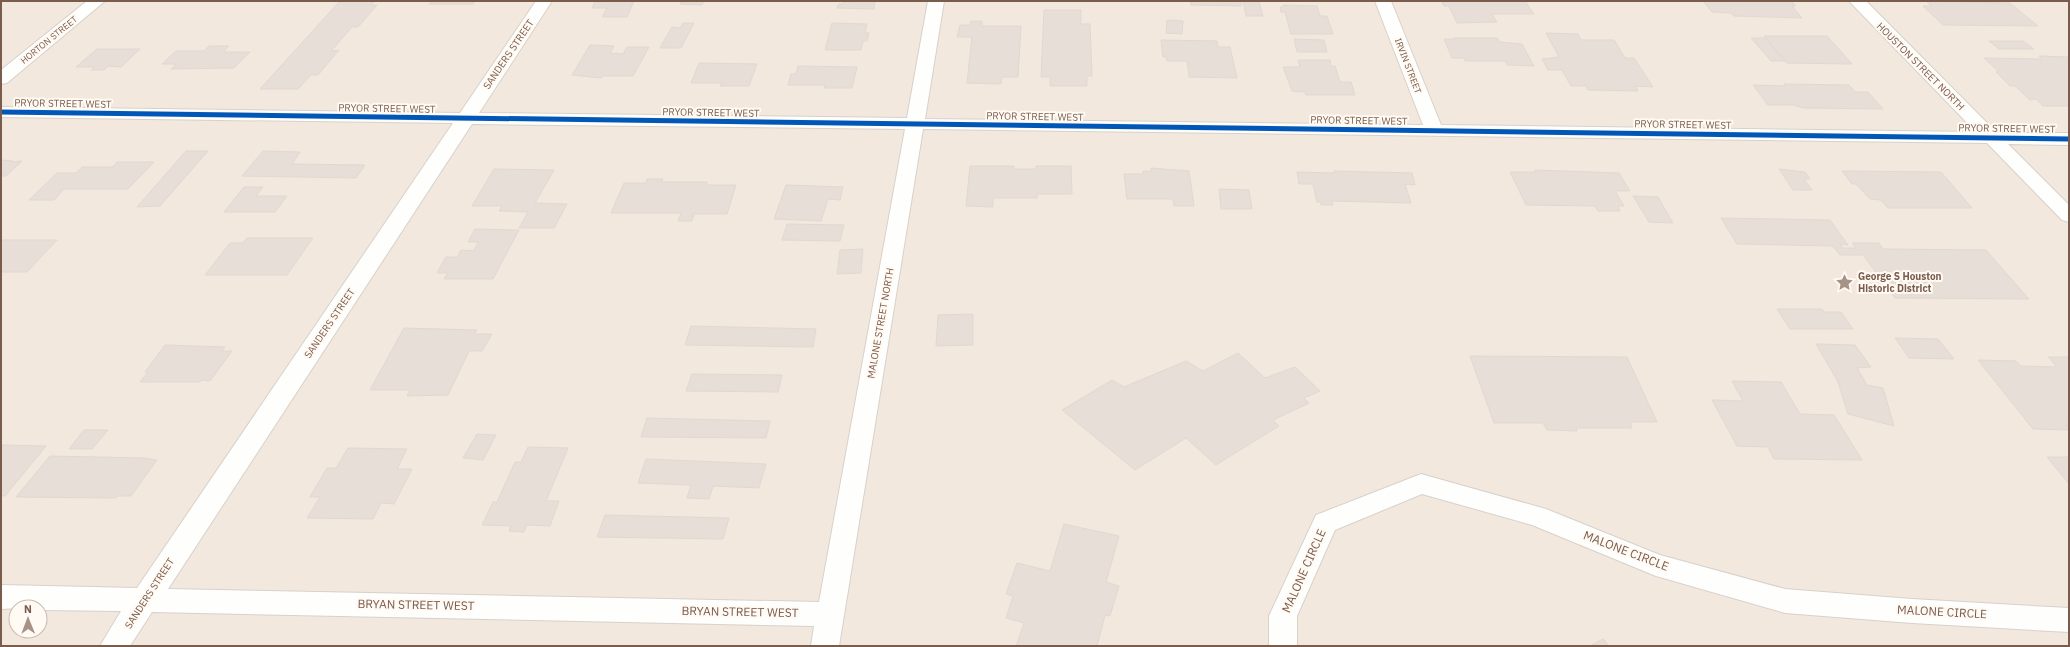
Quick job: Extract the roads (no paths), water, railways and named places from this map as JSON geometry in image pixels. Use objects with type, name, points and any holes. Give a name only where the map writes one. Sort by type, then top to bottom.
[{"type":"street","name":"HORTON STREET","points":[[1,79],[97,1]]},
{"type":"street","name":"SANDERS STREET","points":[[114,646],[544,1]]},
{"type":"street","name":"MALONE STREET NORTH","points":[[825,646],[936,1]]},
{"type":"street","name":"IRVIN STREET","points":[[1383,1],[1434,131]]},
{"type":"street","name":"HOUSTON STREET NORTH","points":[[1857,1],[2069,216]]},
{"type":"street","name":"PRYOR STREET WEST","points":[[1,112],[2069,139]]},
{"type":"street","name":"MALONE CIRCLE","points":[[1283,646],[1283,616],[1325,523],[1421,484],[1537,516],[1656,565],[1785,601],[1912,611],[2069,620]]},
{"type":"street","name":"BRYAN STREET WEST","points":[[1,597],[830,614]]},
{"type":"place","name":"George S Houston Historic District","points":[[1845,282]]}]
